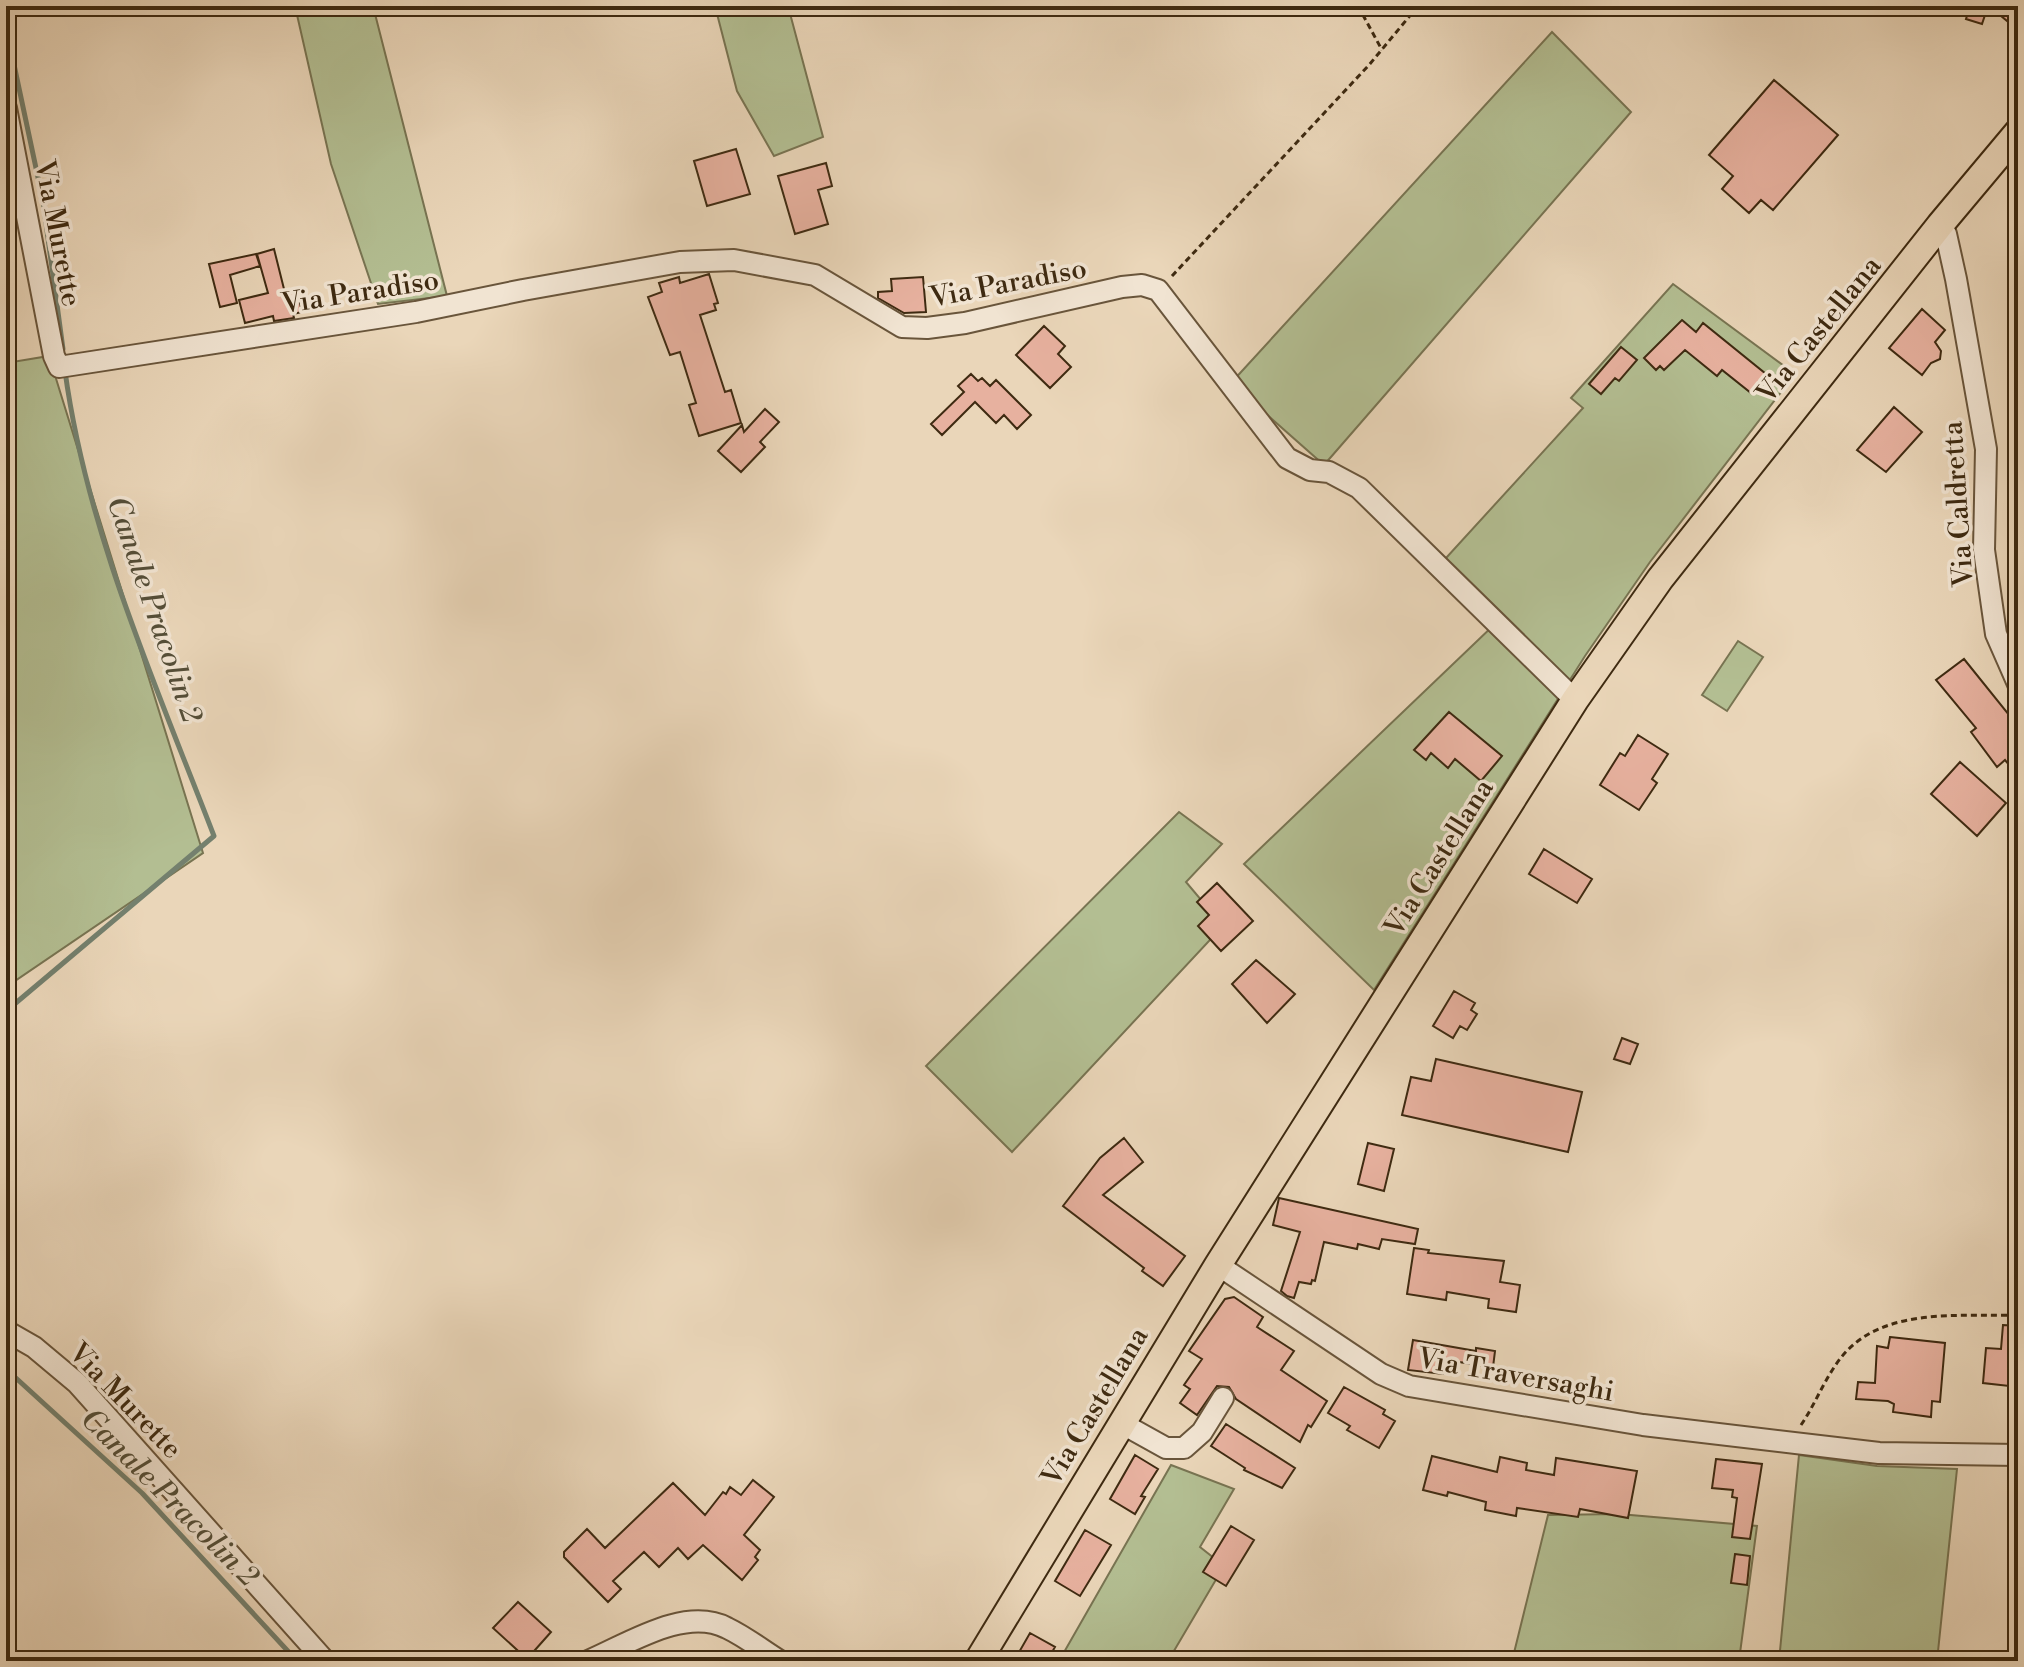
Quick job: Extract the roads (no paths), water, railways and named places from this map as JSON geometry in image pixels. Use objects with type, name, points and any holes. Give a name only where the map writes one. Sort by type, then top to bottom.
[{"type":"main road","name":"Via Castellana","points":[[978,1661],[1218,1265],[1575,700],[1660,579],[1940,225],[2018,132]]},
{"type":"street","name":"Via Murette","points":[[6,108],[54,356],[59,367]]},
{"type":"street","name":"Via Caldretta","points":[[1940,225],[1946,234],[1956,279],[1986,449],[1984,550],[1996,634],[2018,684]]},
{"type":"street","name":"Via Paradiso","points":[[59,367],[416,312],[680,262],[734,260],[815,275],[902,327],[927,328],[965,323],[1142,285],[1158,290],[1287,458],[1310,470],[1329,472],[1359,488],[1575,700]]},
{"type":"street","name":"Via Traversaghi","points":[[1218,1265],[1381,1374],[1409,1386],[1643,1425],[1879,1453],[2018,1455]]},
{"type":"street","name":"Via Murette","points":[[6,1331],[34,1347],[77,1383],[325,1661]]},
{"type":"street","points":[[1121,1423],[1166,1448],[1184,1448],[1202,1432],[1223,1398]]},
{"type":"street","points":[[588,1661],[678,1622],[708,1621],[727,1627],[780,1661]]},
{"type":"waterway","name":"Canale Pracolin 2","points":[[6,27],[43,201],[63,349]]},
{"type":"waterway","name":"Canale Pracolin 2","points":[[6,1016],[11,1007],[214,836],[147,665],[107,550],[89,491],[65,371]]},
{"type":"waterway","name":"Canale Pracolin 2","points":[[6,1369],[142,1493],[297,1661]]}]
